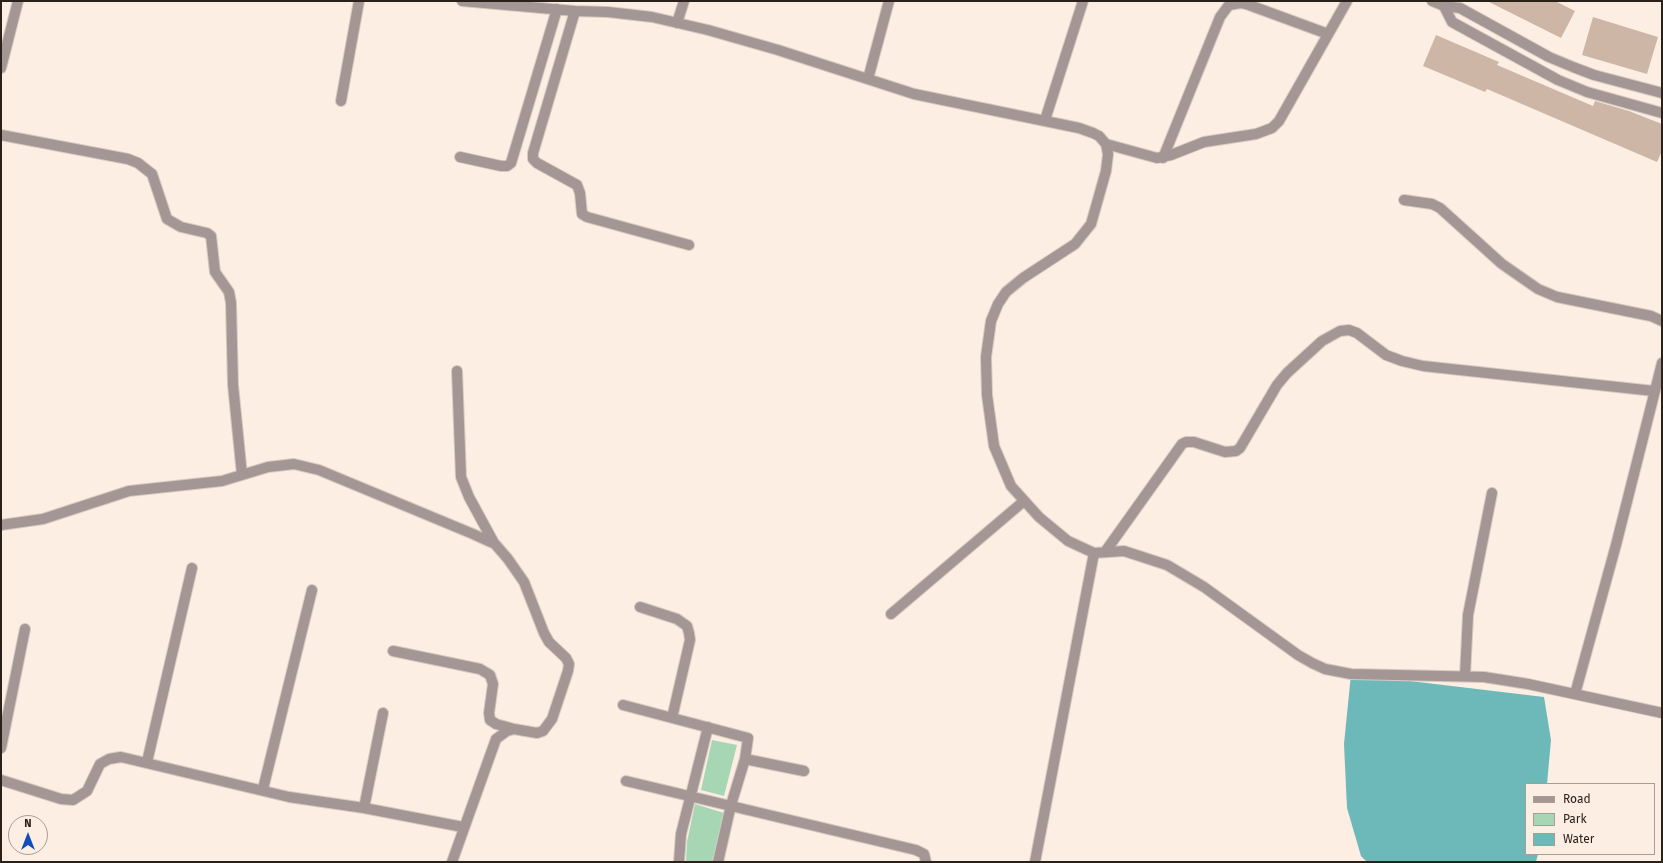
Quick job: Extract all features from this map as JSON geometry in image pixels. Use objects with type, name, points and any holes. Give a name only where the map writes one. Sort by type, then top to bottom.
[{"type":"street","points":[[1,68],[18,1]]},
{"type":"street","points":[[341,101],[359,1]]},
{"type":"street","points":[[462,1],[501,3],[575,11],[608,12],[652,17],[771,48],[914,94],[1045,120],[1093,132],[1106,144],[1108,154],[1106,171],[1090,224],[1084,235],[1075,244],[1023,278],[1006,292],[991,321],[986,357],[987,395],[994,446],[1010,486],[1039,517],[1068,541],[1094,553],[1124,551],[1167,565],[1204,587],[1298,655],[1312,664],[1325,669],[1351,674],[1484,677],[1521,683],[1662,713]]},
{"type":"street","points":[[677,23],[684,1]]},
{"type":"street","points":[[868,79],[889,1]]},
{"type":"street","points":[[1045,120],[1083,1]]},
{"type":"street","points":[[1106,144],[1152,158],[1163,158],[1204,142],[1256,134],[1272,128],[1279,121],[1347,1]]},
{"type":"street","points":[[1432,1],[1444,6],[1460,8],[1549,57],[1573,67],[1616,81],[1662,93]]},
{"type":"street","points":[[1163,158],[1220,16],[1229,5],[1241,3],[1249,5],[1328,34]]},
{"type":"street","points":[[1444,6],[1452,22],[1558,80],[1587,92],[1662,113]]},
{"type":"street","points":[[460,157],[501,166],[507,166],[511,163],[557,9]]},
{"type":"street","points":[[575,11],[533,154],[533,159],[537,163],[576,185],[580,193],[582,214],[587,217],[689,245]]},
{"type":"street","points":[[1,135],[128,159],[138,163],[152,174],[167,219],[181,227],[207,233],[211,236],[215,272],[229,292],[231,303],[233,385],[242,475]]},
{"type":"street","points":[[1404,200],[1432,204],[1440,208],[1502,264],[1538,289],[1557,297],[1651,316],[1662,321]]},
{"type":"street","points":[[1105,552],[1182,444],[1186,442],[1194,442],[1225,452],[1236,451],[1240,448],[1277,385],[1287,373],[1322,341],[1340,331],[1349,330],[1357,333],[1386,355],[1423,366],[1657,385]]},
{"type":"street","points":[[1575,694],[1616,545],[1662,363]]},
{"type":"street","points":[[393,651],[480,669],[490,675],[493,684],[489,713],[490,720],[496,724],[514,729],[537,733],[543,731],[550,725],[569,664],[566,658],[546,638],[524,582],[508,559],[494,544],[468,497],[461,477],[457,372]]},
{"type":"street","points":[[1,525],[43,519],[129,491],[222,481],[282,465],[304,465],[439,519],[494,544]]},
{"type":"street","points":[[1465,676],[1468,615],[1492,493]]},
{"type":"street","points":[[891,614],[1024,500]]},
{"type":"street","points":[[1036,862],[1094,553]]},
{"type":"street","points":[[147,762],[192,568]]},
{"type":"street","points":[[263,789],[312,590]]},
{"type":"street","points":[[640,607],[677,618],[687,626],[690,640],[672,718]]},
{"type":"street","points":[[1,748],[25,629]]},
{"type":"street","points":[[623,705],[748,738],[745,759],[731,805],[718,862]]},
{"type":"street","points":[[364,808],[383,713]]},
{"type":"street","points":[[678,862],[681,834],[708,727]]},
{"type":"street","points":[[452,862],[463,827],[496,740],[507,731],[514,729]]},
{"type":"street","points":[[1,780],[61,799],[74,800],[87,791],[100,764],[109,759],[121,757],[263,789],[289,797],[364,808],[463,827]]},
{"type":"street","points":[[745,759],[804,771]]},
{"type":"street","points":[[626,781],[916,850],[924,854],[926,862]]},
{"type":"green space","points":[[712,740],[737,745],[724,796],[701,790]]},
{"type":"green space","points":[[695,804],[724,813],[713,862],[686,862],[687,842]]},
{"type":"water","points":[[1351,674],[1544,697],[1551,740],[1547,783],[1525,783],[1525,855],[1538,855],[1536,862],[1367,862],[1361,856],[1347,808],[1344,744]]},
{"type":"building","points":[[1487,1],[1555,1],[1575,11],[1561,38]]},
{"type":"building","points":[[1593,17],[1658,37],[1647,74],[1582,55]]},
{"type":"building","points":[[1436,35],[1499,62],[1497,65],[1593,106],[1595,101],[1629,111],[1662,124],[1662,151],[1657,162],[1487,89],[1485,92],[1423,66]]}]
